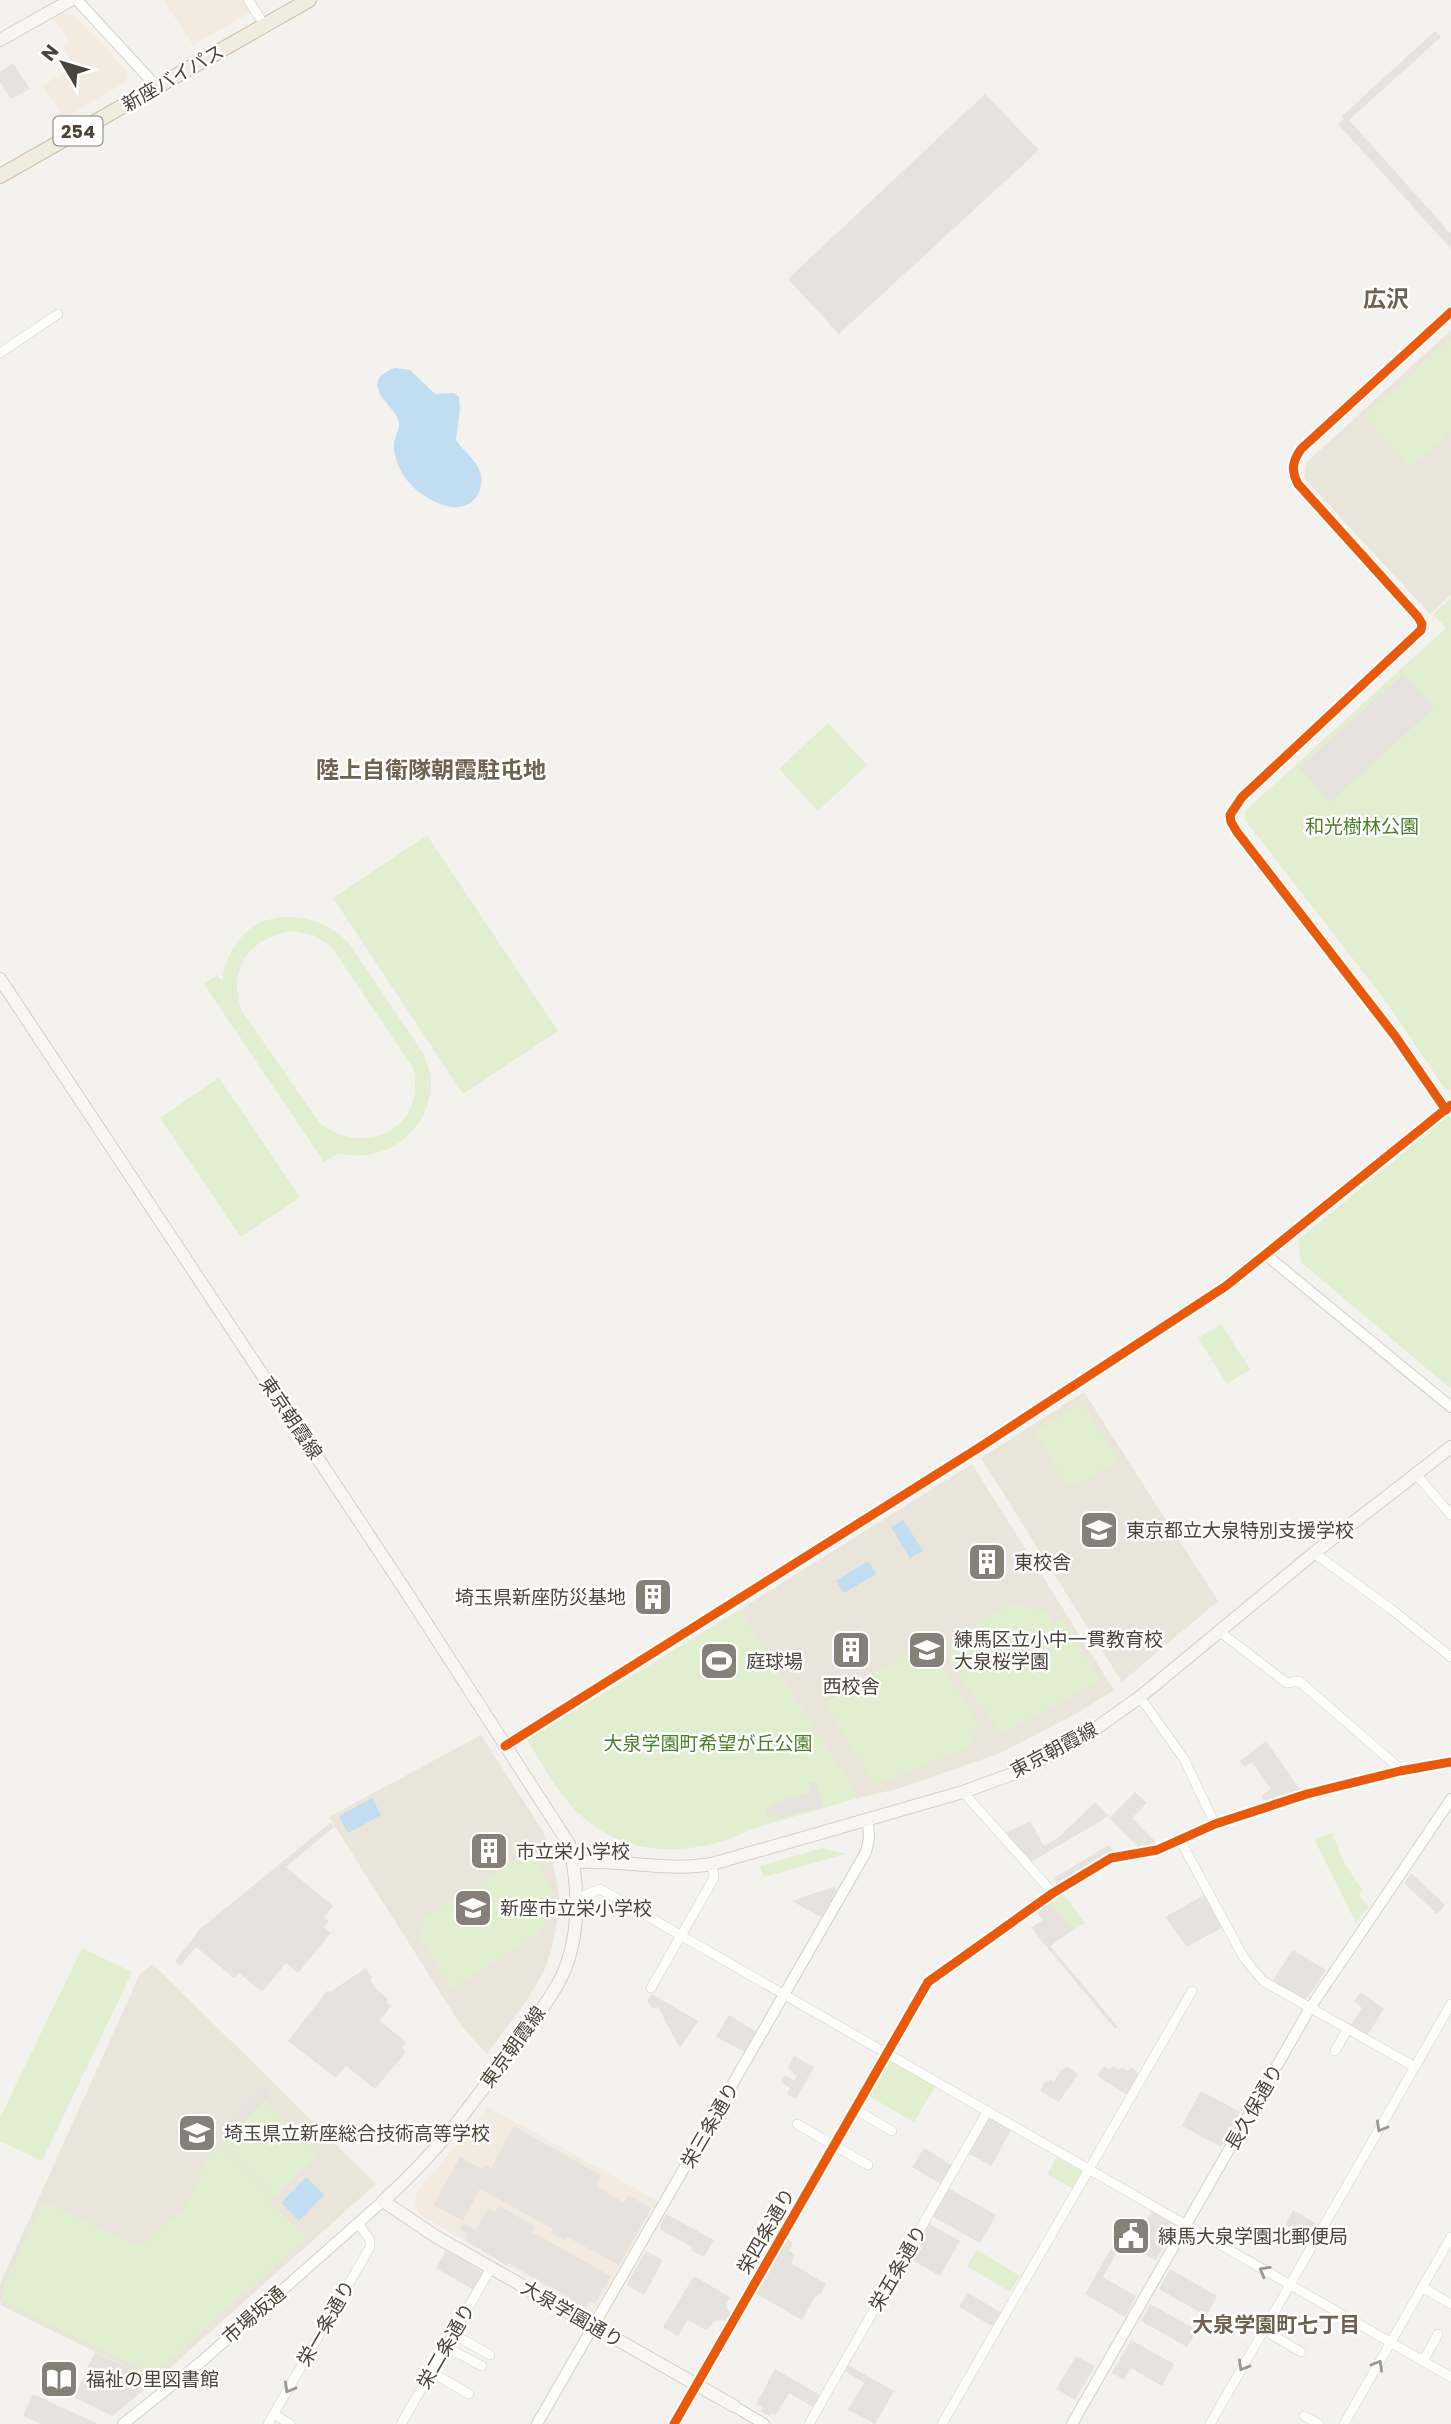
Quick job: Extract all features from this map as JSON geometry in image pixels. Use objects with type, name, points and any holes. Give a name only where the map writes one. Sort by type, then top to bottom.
[{"type":"highway","name":"新座バイパス","points":[[0,176],[292,0]]},
{"type":"highway","name":"新座バイパス","points":[[0,166],[309,0]]},
{"type":"main road","points":[[0,40],[71,0]]},
{"type":"main road","name":"東京朝霞線","points":[[0,979],[563,1834],[573,1862],[576,1899],[574,1937],[557,1987],[461,2119],[428,2157],[383,2201]]},
{"type":"main road","name":"東京朝霞線","points":[[573,1862],[600,1860],[667,1868],[712,1864],[963,1793],[1015,1773],[1081,1739],[1140,1698],[1314,1553],[1451,1447]]},
{"type":"main road","name":"大泉学園通り","points":[[383,2201],[412,2222],[734,2406]]},
{"type":"street","points":[[77,0],[153,83]]},
{"type":"street","points":[[248,0],[260,18]]},
{"type":"street","points":[[505,1746],[980,1447],[1226,1286],[1448,1108],[1237,832],[1230,814],[1242,797],[1422,630],[1418,617],[1298,484],[1292,466],[1301,449],[1451,312]]},
{"type":"street","points":[[0,353],[58,314]]},
{"type":"street","points":[[1266,1255],[1451,1407]]},
{"type":"street","points":[[1415,1473],[1451,1516]]},
{"type":"street","points":[[1314,1553],[1451,1657]]},
{"type":"street","points":[[1220,1632],[1287,1682],[1299,1681],[1400,1771]]},
{"type":"street","points":[[1140,1698],[1184,1759],[1215,1824]]},
{"type":"street","name":"栄四条通り","points":[[674,2424],[928,1982],[1054,1893],[1111,1858],[1157,1850],[1215,1824],[1307,1794],[1400,1771],[1451,1762]]},
{"type":"street","points":[[963,1793],[1054,1893]]},
{"type":"street","name":"長久保通り","points":[[1072,2424],[1310,2008],[1451,1800]]},
{"type":"street","name":"栄三条通り","points":[[537,2424],[866,1852],[869,1842],[868,1820]]},
{"type":"street","points":[[1180,1840],[1244,1958],[1263,1981],[1415,2067]]},
{"type":"street","points":[[651,1988],[714,1878],[712,1864]]},
{"type":"street","points":[[576,1899],[600,1889],[1451,2378]]},
{"type":"street","points":[[942,2424],[1192,1991]]},
{"type":"street","points":[[1210,2424],[1451,2004]]},
{"type":"street","points":[[1335,2051],[1348,2030]]},
{"type":"street","points":[[856,2110],[892,2131]]},
{"type":"street","name":"栄五条通り","points":[[809,2424],[988,2112]]},
{"type":"street","points":[[797,2124],[868,2165]]},
{"type":"street","name":"市場坂通","points":[[123,2424],[201,2362],[383,2201]]},
{"type":"street","name":"栄一条通り","points":[[268,2424],[370,2247],[370,2240],[358,2223]]},
{"type":"street","points":[[1344,2424],[1422,2287],[1447,2254],[1451,2237]]},
{"type":"street","name":"栄二条通り","points":[[401,2424],[491,2268]]},
{"type":"street","points":[[1422,2287],[1451,2304]]},
{"type":"street","points":[[1264,2330],[1301,2352]]},
{"type":"street","points":[[453,2334],[489,2355]]},
{"type":"street","points":[[1423,2361],[1438,2334]]},
{"type":"street","points":[[446,2347],[482,2367]]},
{"type":"street","points":[[431,2372],[469,2394]]},
{"type":"street","name":"大泉学園通り","points":[[734,2406],[764,2424]]},
{"type":"street","points":[[274,2414],[290,2424]]},
{"type":"street","points":[[1304,2416],[1319,2424]]},
{"type":"shaded area","points":[[163,0],[244,0],[251,12],[193,45]]},
{"type":"shaded area","points":[[64,13],[74,15],[128,72],[126,82],[64,118],[42,86],[75,66],[63,48],[70,42],[54,18]]},
{"type":"shaded area","points":[[1435,31],[1441,37],[1349,120],[1451,234],[1451,249],[1338,124],[1344,119],[1342,116]]},
{"type":"shaded area","points":[[13,63],[30,89],[11,99],[0,82],[0,72]]},
{"type":"shaded area","points":[[985,94],[1039,150],[839,334],[788,279]]},
{"type":"shaded area","points":[[1451,330],[1451,595],[1430,614],[1304,478],[1307,462]]},
{"type":"shaded area","points":[[1403,674],[1434,708],[1330,802],[1299,768]]},
{"type":"shaded area","name":"東京都立大泉特別支援学校","points":[[1084,1392],[1218,1601],[1122,1682],[981,1458]]},
{"type":"shaded area","name":"練馬区立小中一貫教育校 大泉桜学園","points":[[972,1464],[1114,1690],[1072,1716],[998,1754],[897,1789],[858,1798],[739,1610]]},
{"type":"shaded area","name":"新座市立栄小学校","points":[[481,1735],[542,1830],[550,1847],[559,1894],[552,1948],[544,1971],[527,2000],[487,2054],[462,2027],[329,1817]]},
{"type":"shaded area","points":[[1266,1741],[1300,1790],[1264,1801],[1262,1796],[1271,1789],[1252,1762],[1244,1767],[1240,1761]]},
{"type":"shaded area","points":[[816,1781],[823,1806],[780,1818],[777,1813],[769,1818],[764,1810],[778,1802],[809,1793],[809,1783]]},
{"type":"shaded area","points":[[1135,1792],[1147,1803],[1132,1818],[1155,1841],[1153,1846],[1139,1848],[1109,1818]]},
{"type":"shaded area","points":[[1095,1802],[1109,1816],[1031,1862],[1005,1833],[1030,1821],[1044,1846],[1058,1838]]},
{"type":"shaded area","points":[[331,1822],[334,1827],[286,1867],[333,1906],[324,1917],[329,1921],[324,1927],[331,1933],[298,1973],[286,1963],[262,1992],[239,1973],[234,1978],[196,1947],[180,1966],[175,1961],[200,1929]]},
{"type":"shaded area","points":[[1109,1845],[1113,1851],[1058,1885],[1054,1878]]},
{"type":"shaded area","points":[[1411,1873],[1445,1905],[1437,1914],[1404,1883]]},
{"type":"shaded area","points":[[833,1887],[837,1890],[821,1917],[792,1901]]},
{"type":"shaded area","points":[[1204,1895],[1223,1927],[1187,1947],[1165,1917]]},
{"type":"shaded area","points":[[1049,1902],[1073,1930],[1050,1946],[1118,2027],[1115,2029],[1031,1928],[1043,1920],[1036,1910]]},
{"type":"shaded area","points":[[1293,1950],[1326,1970],[1306,2000],[1272,1981]]},
{"type":"shaded area","name":"埼玉県立新座総合技術高等学校","points":[[153,1964],[376,2184],[155,2381],[2,2306],[0,2301],[0,2284],[140,1974]]},
{"type":"shaded area","points":[[366,1968],[372,1978],[370,1980],[391,2006],[380,2021],[406,2042],[402,2048],[406,2052],[375,2089],[346,2066],[336,2078],[288,2041],[328,1990],[330,1992]]},
{"type":"shaded area","points":[[1361,1992],[1384,2009],[1367,2036],[1350,2026],[1362,2008],[1354,2001]]},
{"type":"shaded area","points":[[652,1994],[698,2021],[680,2048],[658,2007],[653,2009],[647,2001]]},
{"type":"shaded area","points":[[729,2015],[756,2032],[745,2052],[716,2037]]},
{"type":"shaded area","points":[[794,2056],[814,2067],[796,2099],[787,2094],[790,2088],[781,2082],[785,2075],[794,2081],[797,2076],[788,2068]]},
{"type":"shaded area","points":[[1104,2066],[1110,2070],[1113,2066],[1119,2070],[1122,2067],[1128,2071],[1131,2067],[1140,2075],[1127,2095],[1097,2076]]},
{"type":"shaded area","points":[[1067,2067],[1078,2074],[1059,2102],[1040,2091],[1044,2083],[1050,2080],[1054,2082],[1061,2070]]},
{"type":"shaded area","points":[[261,2086],[270,2095],[226,2139],[218,2131]]},
{"type":"shaded area","points":[[1201,2091],[1240,2112],[1221,2147],[1182,2126]]},
{"type":"shaded area","points":[[488,2107],[658,2201],[593,2312],[420,2215],[415,2206],[416,2193]]},
{"type":"shaded area","points":[[989,2117],[1011,2130],[991,2166],[968,2153]]},
{"type":"shaded area","points":[[514,2126],[601,2175],[596,2186],[623,2202],[628,2195],[651,2208],[619,2265],[567,2237],[565,2240],[551,2233],[553,2229],[480,2189],[463,2221],[433,2205],[460,2157],[482,2169],[485,2165],[491,2168]]},
{"type":"shaded area","points":[[924,2148],[953,2166],[942,2185],[912,2167]]},
{"type":"shaded area","points":[[948,2188],[996,2215],[980,2243],[932,2216]]},
{"type":"shaded area","points":[[499,2206],[535,2226],[532,2232],[611,2276],[595,2303],[590,2301],[586,2307],[578,2303],[577,2305],[568,2300],[569,2297],[508,2263],[507,2266],[465,2240],[468,2234],[460,2229],[463,2223],[476,2230],[488,2208],[495,2212]]},
{"type":"shaded area","points":[[1293,2210],[1320,2226],[1313,2238],[1310,2239],[1285,2225]]},
{"type":"shaded area","points":[[1152,2211],[1176,2225],[1156,2260],[1138,2251],[1149,2231],[1143,2227]]},
{"type":"shaded area","points":[[666,2214],[714,2240],[704,2257],[661,2230],[660,2225]]},
{"type":"shaded area","points":[[928,2223],[960,2241],[940,2276],[908,2258]]},
{"type":"shaded area","points":[[787,2236],[793,2244],[789,2251],[795,2255],[791,2263],[826,2284],[802,2320],[755,2293]]},
{"type":"shaded area","points":[[1117,2238],[1123,2242],[1103,2277],[1136,2296],[1125,2317],[1085,2294]]},
{"type":"shaded area","points":[[446,2251],[484,2273],[474,2290],[436,2268]]},
{"type":"shaded area","points":[[646,2251],[663,2260],[644,2295],[626,2285]]},
{"type":"shaded area","points":[[1170,2269],[1217,2296],[1206,2316],[1159,2289]]},
{"type":"shaded area","points":[[694,2276],[731,2298],[726,2308],[733,2315],[728,2323],[715,2321],[706,2330],[688,2320],[678,2336],[663,2327]]},
{"type":"shaded area","points":[[968,2293],[1002,2313],[995,2324],[990,2325],[959,2307]]},
{"type":"shaded area","points":[[1150,2304],[1197,2330],[1187,2347],[1141,2321]]},
{"type":"shaded area","points":[[1131,2340],[1174,2364],[1162,2386],[1131,2368],[1124,2380],[1112,2373]]},
{"type":"shaded area","points":[[95,2352],[155,2381],[112,2416],[74,2397]]},
{"type":"shaded area","points":[[1076,2356],[1095,2366],[1075,2400],[1056,2389]]},
{"type":"shaded area","points":[[848,2365],[894,2391],[875,2424],[848,2410],[864,2383],[845,2371]]},
{"type":"shaded area","points":[[775,2369],[820,2395],[813,2407],[789,2393],[776,2415],[771,2413],[769,2416],[761,2411],[763,2408],[756,2404]]},
{"type":"shaded area","points":[[33,2394],[98,2424],[41,2424],[23,2416]]},
{"type":"green space","points":[[1451,337],[1451,431],[1411,468],[1365,417]]},
{"type":"green space","name":"和光樹林公園","points":[[1451,598],[1451,1090],[1446,1090],[1384,999],[1245,820],[1245,811],[1446,628],[1433,614]]},
{"type":"green space","points":[[828,723],[867,765],[818,811],[779,769]]},
{"type":"green space","points":[[427,835],[558,1031],[463,1094],[333,898]]},
{"type":"green space","points":[[282,917],[318,922],[348,942],[423,1053],[431,1085],[422,1118],[401,1142],[387,1149],[371,1154],[338,1153],[324,1162],[204,984],[217,975],[222,980],[233,949],[243,935],[261,922]],"holes":[[[293,931],[313,935],[331,946],[413,1068],[415,1089],[411,1107],[402,1121],[388,1132],[355,1138],[337,1133],[319,1122],[242,1011],[237,982],[245,958],[254,948],[278,934]]]},
{"type":"green space","points":[[219,1078],[300,1197],[241,1237],[160,1118]]},
{"type":"green space","points":[[1451,1114],[1451,1389],[1301,1262],[1298,1240]]},
{"type":"green space","points":[[1221,1324],[1250,1369],[1227,1384],[1198,1338]]},
{"type":"green space","points":[[1082,1403],[1119,1460],[1078,1486],[1067,1484],[1035,1432]]},
{"type":"green space","points":[[1011,1604],[1046,1611],[1054,1624],[1062,1620],[1100,1681],[1001,1734],[948,1656],[952,1653],[946,1643]]},
{"type":"green space","name":"大泉学園町希望が丘公園","points":[[739,1610],[858,1798],[752,1829],[732,1838],[688,1848],[644,1847],[603,1832],[568,1802],[527,1740]]},
{"type":"green space","points":[[926,1641],[978,1723],[971,1746],[875,1785],[825,1704]]},
{"type":"green space","points":[[1332,1833],[1343,1861],[1363,1891],[1359,1894],[1368,1907],[1356,1923],[1314,1839]]},
{"type":"green space","points":[[823,1848],[845,1854],[764,1877],[760,1866]]},
{"type":"green space","points":[[535,1850],[554,1898],[547,1922],[540,1933],[452,1989],[420,1938],[424,1918]]},
{"type":"green space","points":[[1062,1892],[1085,1923],[1073,1930],[1049,1902]]},
{"type":"green space","points":[[82,1948],[132,1972],[42,2161],[0,2141],[0,2118]]},
{"type":"green space","points":[[892,2061],[936,2085],[914,2122],[867,2095],[887,2062]]},
{"type":"green space","points":[[264,2101],[318,2154],[275,2197],[221,2144]]},
{"type":"green space","points":[[215,2142],[273,2198],[269,2202],[307,2237],[153,2374],[5,2303],[1,2292],[41,2206],[49,2204],[140,2247],[186,2207]]},
{"type":"green space","points":[[1057,2157],[1082,2171],[1072,2188],[1047,2174]]},
{"type":"green space","points":[[977,2250],[1020,2276],[1010,2292],[967,2266]]},
{"type":"water","points":[[394,368],[410,370],[435,394],[454,393],[459,397],[456,440],[477,465],[481,478],[478,494],[469,504],[449,507],[438,503],[418,491],[402,473],[394,448],[399,422],[377,387],[383,374]]},
{"type":"water","points":[[903,1520],[923,1551],[910,1558],[891,1527]]},
{"type":"water","points":[[868,1561],[876,1574],[844,1593],[836,1581]]},
{"type":"water","points":[[372,1798],[381,1815],[348,1833],[339,1816]]},
{"type":"water","points":[[306,2177],[324,2195],[299,2221],[281,2203]]},
{"type":"cycle path","points":[[1446,1110],[1395,1036],[1237,832],[1230,815],[1242,797],[1421,630],[1422,624],[1418,617],[1298,484],[1294,466],[1301,449],[1451,312]]},
{"type":"cycle path","points":[[505,1746],[980,1447],[1226,1286],[1451,1105]]},
{"type":"cycle path","points":[[674,2424],[928,1982],[1053,1893],[1111,1858],[1157,1850],[1215,1824],[1307,1794],[1400,1771],[1451,1762]]},
{"type":"place","name":"東京都立大泉特別支援学校","points":[[1099,1530]]},
{"type":"place","name":"東校舎","points":[[987,1562]]},
{"type":"place","name":"埼玉県新座防災基地","points":[[653,1597]]},
{"type":"place","name":"西校舎","points":[[851,1650]]},
{"type":"place","name":"練馬区立小中一貫教育校 大泉桜学園","points":[[927,1650]]},
{"type":"place","name":"庭球場","points":[[719,1661]]},
{"type":"place","name":"市立栄小学校","points":[[489,1851]]},
{"type":"place","name":"新座市立栄小学校","points":[[473,1908]]},
{"type":"place","name":"埼玉県立新座総合技術高等学校","points":[[197,2133]]},
{"type":"place","name":"練馬大泉学園北郵便局","points":[[1131,2236]]},
{"type":"place","name":"福祉の里図書館","points":[[59,2379]]},
{"type":"district","name":"広沢","points":[[1386,299]]},
{"type":"district","name":"陸上自衛隊朝霞駐屯地","points":[[431,770]]},
{"type":"district","name":"大泉学園町七丁目","points":[[1276,2324]]}]
